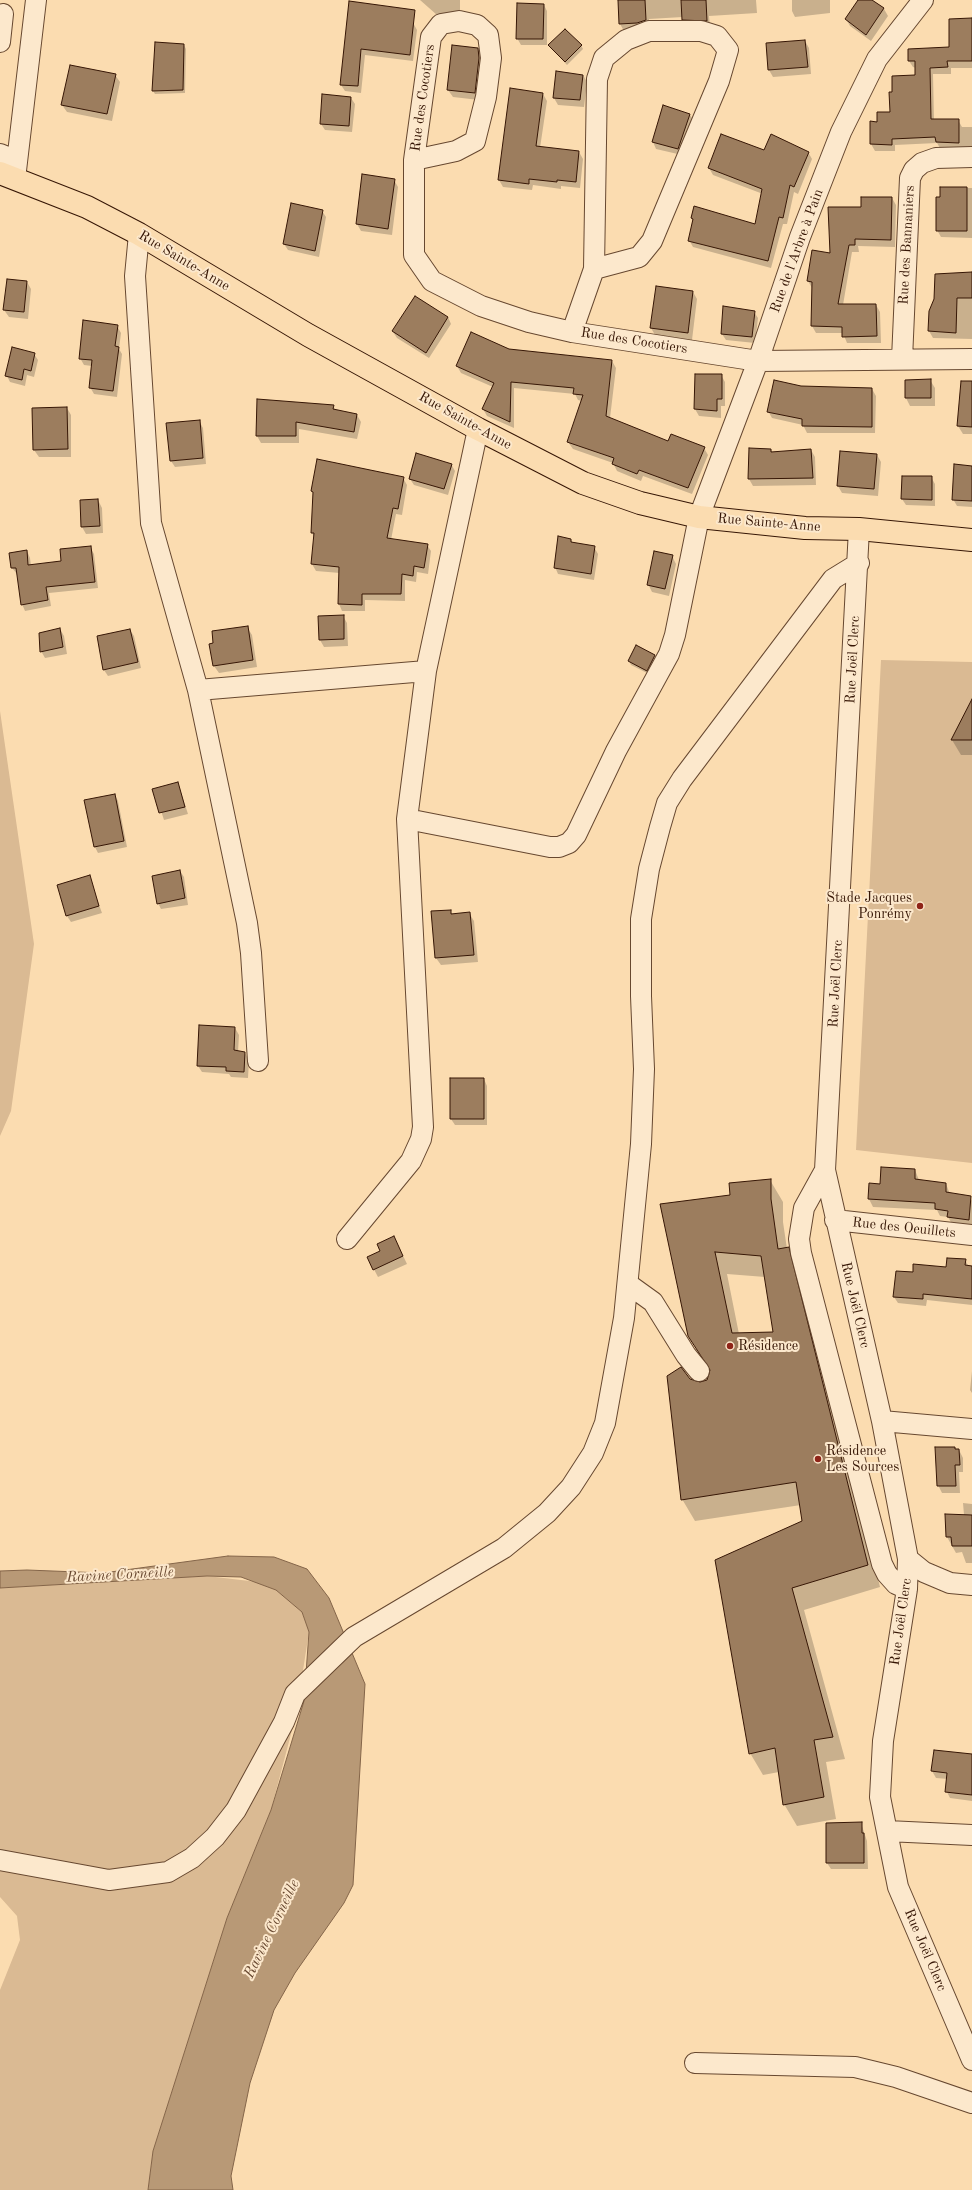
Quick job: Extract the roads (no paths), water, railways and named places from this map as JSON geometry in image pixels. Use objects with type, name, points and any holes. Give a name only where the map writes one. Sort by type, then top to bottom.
[{"type":"main road","name":"Rue Sainte-Anne","points":[[8,167],[139,234],[308,335],[478,429],[583,483],[640,502],[699,516],[805,528],[859,529],[972,540]]},
{"type":"street","points":[[8,167],[36,0]]},
{"type":"street","name":"Rue de l'Arbre à Pain","points":[[407,820],[550,847],[559,847],[569,843],[576,835],[616,751],[669,654],[675,635],[699,516],[758,361],[800,237],[841,132],[877,59],[923,0]]},
{"type":"street","points":[[0,42],[4,14]]},
{"type":"street","name":"Rue des Cocotiers","points":[[414,160],[456,151],[475,141],[486,97],[491,58],[488,35],[477,25],[459,21],[441,24],[431,37],[414,160],[414,255],[432,281],[481,306],[529,322],[572,332],[758,361],[972,358]]},
{"type":"street","points":[[572,332],[594,269],[597,79],[604,58],[626,40],[650,31],[701,31],[717,36],[728,50],[719,81],[652,241],[639,257],[594,269]]},
{"type":"street","name":"Rue des Bannaniers","points":[[902,359],[910,178],[914,170],[922,163],[936,158],[972,156]]},
{"type":"street","points":[[139,234],[135,276],[150,523],[198,690],[250,939],[258,1061]]},
{"type":"street","points":[[347,1239],[411,1161],[421,1139],[423,1127],[407,820],[426,672],[478,429]]},
{"type":"street","name":"Rue Joël Clerc","points":[[859,529],[859,563],[825,1170],[835,1220],[882,1421],[908,1559],[907,1589],[880,1768],[880,1797],[898,1887],[972,2060]]},
{"type":"street","points":[[0,1860],[109,1880],[168,1872],[192,1858],[215,1837],[236,1810],[284,1722],[296,1694],[354,1636],[504,1548],[547,1513],[571,1487],[593,1453],[606,1422],[624,1318],[642,1136],[644,1069],[641,996],[641,919],[649,869],[667,803],[682,779],[833,579],[859,563]]},
{"type":"street","points":[[198,690],[426,672]]},
{"type":"street","points":[[825,1170],[804,1208],[799,1239],[801,1253],[882,1564],[887,1574],[896,1584],[907,1589]]},
{"type":"street","name":"Rue des Oeuillets","points":[[835,1220],[972,1235]]},
{"type":"street","points":[[628,1284],[653,1302],[686,1355],[699,1371]]},
{"type":"street","points":[[882,1421],[972,1429]]},
{"type":"street","points":[[908,1559],[924,1572],[950,1582],[972,1585]]},
{"type":"street","points":[[886,1831],[972,1835]]},
{"type":"street","points":[[695,2062],[855,2067],[896,2077],[972,2104]]},
{"type":"water","name":"Ravine Corneille","points":[[228,1556],[274,1557],[307,1569],[329,1598],[365,1684],[353,1885],[344,1903],[295,1973],[274,2010],[250,2083],[231,2176],[233,2190],[148,2190],[153,2151],[227,1918],[271,1810],[304,1701],[309,1632],[302,1612],[276,1590],[241,1577],[207,1576],[0,1588],[0,1571],[27,1570],[103,1573]]},
{"type":"place","name":"Stade Jacques Ponrémy","points":[[920,906]]},
{"type":"place","name":"Résidence","points":[[730,1346]]},
{"type":"place","name":"Résidence Les Sources","points":[[818,1459]]}]
